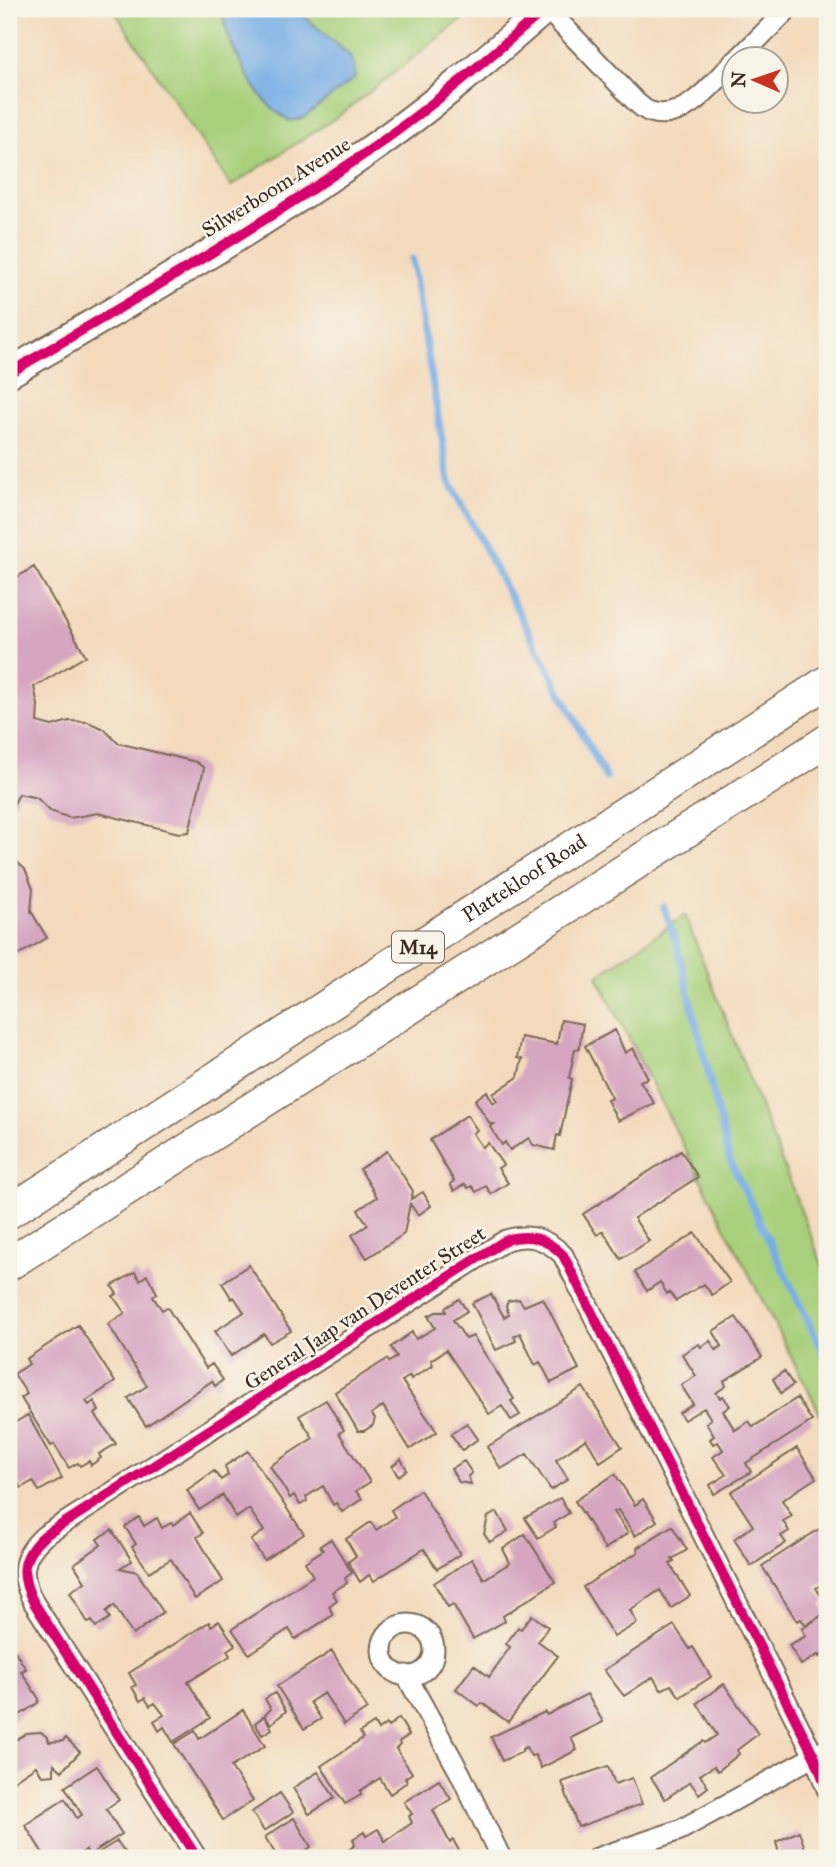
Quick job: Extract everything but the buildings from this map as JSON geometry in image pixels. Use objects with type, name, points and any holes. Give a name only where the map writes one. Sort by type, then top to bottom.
[{"type":"main road","name":"Plattekloof Road","points":[[9,1212],[827,682]]},
{"type":"main road","name":"M14","points":[[9,1264],[827,741]]},
{"type":"street","points":[[546,9],[637,103],[650,112],[667,114],[682,110],[720,77]]},
{"type":"street","name":"Silwerboom Avenue","points":[[9,373],[266,218],[354,161],[411,120],[546,9]]},
{"type":"street","points":[[751,46],[788,9]]},
{"type":"street","name":"General Jaap van Deventer Street","points":[[197,1858],[34,1603],[24,1579],[27,1555],[44,1536],[506,1240],[519,1237],[535,1237],[546,1241],[563,1255],[821,1754],[827,1789]]},
{"type":"street","points":[[406,1675],[460,1773],[501,1858]]},
{"type":"street","points":[[597,1858],[680,1830],[821,1754]]},
{"type":"green space","points":[[113,9],[467,9],[465,17],[343,113],[231,186]]},
{"type":"green space","points":[[685,915],[827,1277],[827,1427],[597,976]]},
{"type":"water","points":[[224,9],[296,9],[348,54],[354,64],[355,78],[303,118],[290,121],[272,108],[248,76],[227,32]]},
{"type":"waterway","points":[[412,259],[449,481],[606,778]]},
{"type":"waterway","points":[[664,907],[677,945],[729,1158],[827,1360]]},
{"type":"cycle path","points":[[9,373],[226,244],[354,161],[428,107],[545,9]]},
{"type":"cycle path","points":[[197,1858],[34,1603],[25,1575],[31,1551],[44,1536],[506,1240],[522,1237],[544,1241],[563,1255],[815,1758],[827,1789]]}]
